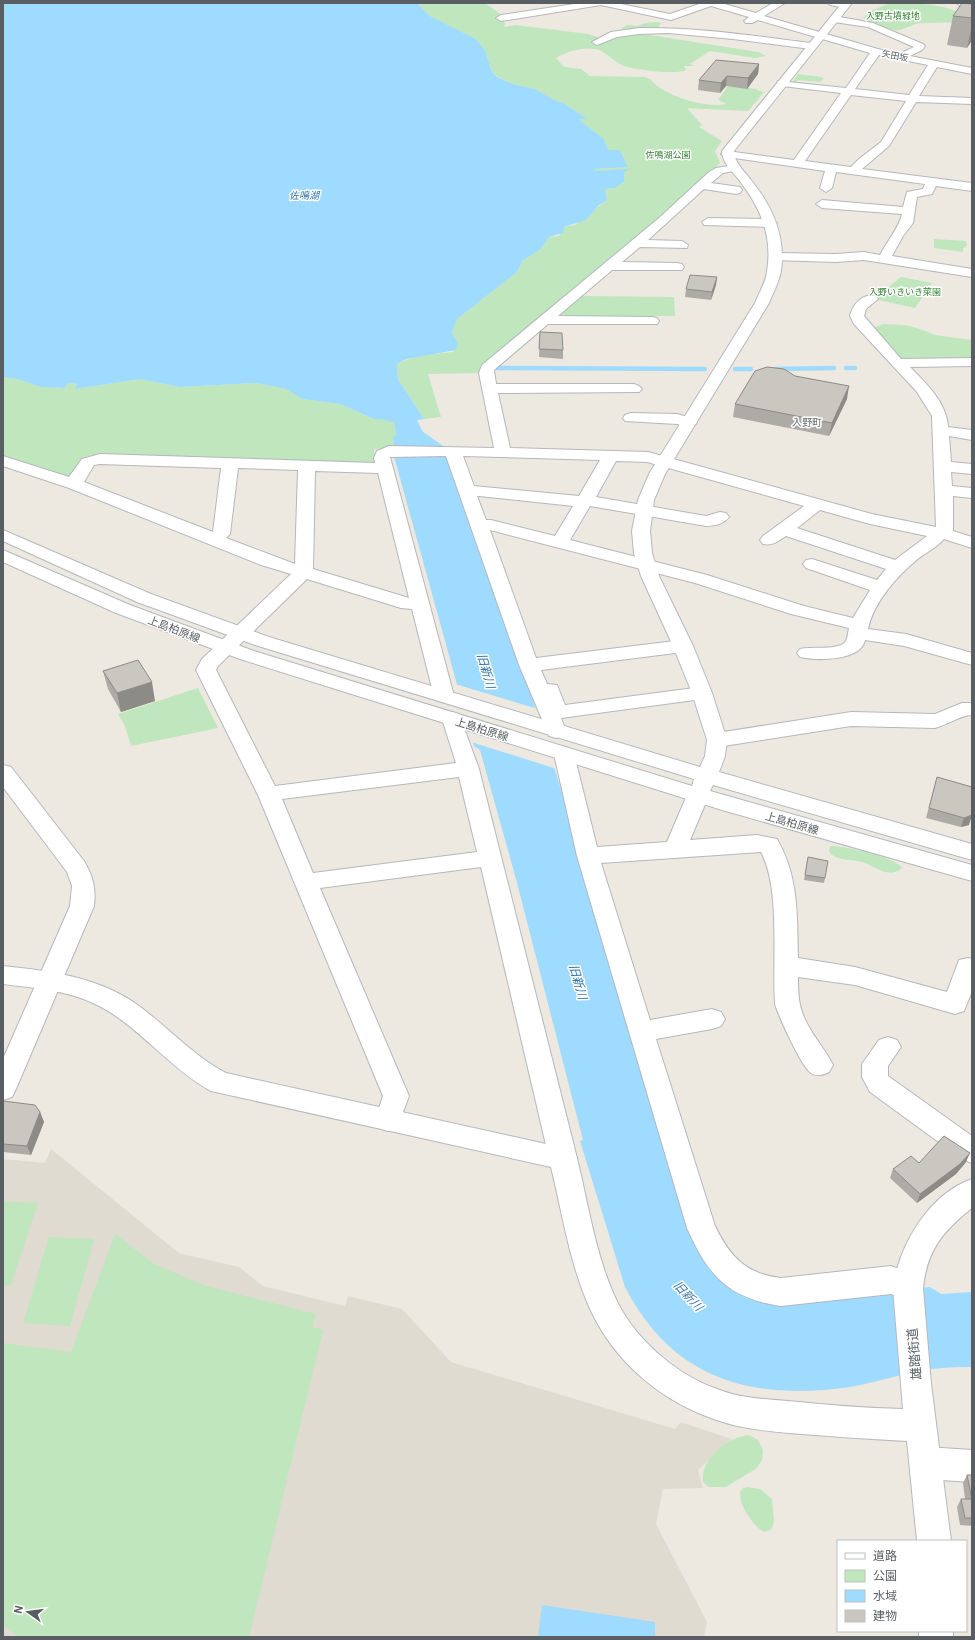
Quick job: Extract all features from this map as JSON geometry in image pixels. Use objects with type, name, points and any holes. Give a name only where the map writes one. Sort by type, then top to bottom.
[{"type":"street","points":[[502,18],[599,3]]},
{"type":"street","points":[[603,3],[675,17],[711,3],[728,5],[816,41]]},
{"type":"street","points":[[615,14],[646,3]]},
{"type":"street","points":[[724,36],[780,3]]},
{"type":"street","points":[[961,3],[972,4]]},
{"type":"street","points":[[727,154],[730,148],[834,19],[842,4]]},
{"type":"street","points":[[507,6],[519,15]]},
{"type":"street","points":[[834,19],[870,25],[920,46],[919,48],[900,57]]},
{"type":"street","points":[[597,42],[606,37],[621,33],[665,30],[687,31],[724,36],[816,41]]},
{"type":"street","name":"矢田坂","points":[[816,41],[934,63],[971,72]]},
{"type":"street","points":[[796,164],[876,52]]},
{"type":"street","points":[[853,172],[868,157],[884,146],[934,63]]},
{"type":"street","points":[[782,83],[912,99],[972,101]]},
{"type":"street","points":[[727,154],[853,172],[942,179],[972,187]]},
{"type":"street","points":[[675,849],[715,756],[716,740],[702,693],[683,646],[646,564],[642,537],[644,510],[649,491],[664,461],[765,297],[772,280],[776,257],[771,223],[757,195],[735,168],[727,154]]},
{"type":"street","points":[[503,452],[486,373],[487,368],[637,243],[716,172],[735,168]]},
{"type":"street","points":[[826,188],[831,169]]},
{"type":"street","points":[[884,259],[897,235],[907,224],[911,195],[928,191],[942,179]]},
{"type":"street","points":[[701,185],[736,190]]},
{"type":"street","points":[[822,204],[909,211]]},
{"type":"street","points":[[708,222],[771,223]]},
{"type":"street","points":[[637,243],[682,245]]},
{"type":"street","points":[[776,257],[836,258],[856,256],[972,273]]},
{"type":"street","points":[[610,266],[677,267]]},
{"type":"street","points":[[807,654],[833,653],[846,649],[855,643],[858,629],[868,605],[880,587],[898,567],[941,534],[945,514],[940,416],[923,390],[896,363],[857,316],[859,307],[871,299]]},
{"type":"street","points":[[545,320],[652,321]]},
{"type":"street","points":[[896,363],[972,362]]},
{"type":"street","points":[[489,388],[634,389]]},
{"type":"street","points":[[631,418],[677,419],[688,422]]},
{"type":"street","points":[[940,430],[972,435]]},
{"type":"street","points":[[921,1426],[824,1421],[738,1411],[699,1397],[663,1376],[633,1349],[617,1329],[602,1302],[590,1268],[453,709],[419,602],[382,456],[385,452],[392,451],[452,451],[648,457],[887,523],[941,534],[972,543]]},
{"type":"street","points":[[452,451],[535,665],[558,712],[702,693]]},
{"type":"street","points":[[560,543],[611,456]]},
{"type":"street","points":[[71,483],[78,478],[88,462],[100,459],[385,468]]},
{"type":"street","points":[[3,461],[71,483],[267,561],[408,604],[419,602]]},
{"type":"street","points":[[214,540],[221,534],[230,464]]},
{"type":"street","points":[[308,466],[306,472],[304,572],[209,662],[206,670],[269,795],[396,1096],[388,1120]]},
{"type":"street","points":[[942,466],[972,469]]},
{"type":"street","points":[[943,490],[972,493]]},
{"type":"street","points":[[468,492],[478,491],[586,501],[706,521],[712,521],[720,517]]},
{"type":"street","points":[[769,540],[818,504]]},
{"type":"street","points":[[480,526],[491,525],[646,564],[701,579],[858,629],[906,640],[972,660]]},
{"type":"street","points":[[784,529],[898,567]]},
{"type":"street","name":"上島柏原線","points":[[3,535],[144,598],[232,640]]},
{"type":"street","name":"上島柏原線","points":[[3,555],[123,609],[232,640],[702,786],[972,873]]},
{"type":"street","points":[[812,564],[880,587]]},
{"type":"street","points":[[535,665],[683,646]]},
{"type":"street","points":[[535,665],[588,856],[641,1032],[701,1228],[716,1258],[739,1280],[767,1291],[781,1292],[891,1280],[908,1286]]},
{"type":"street","points":[[716,740],[851,719],[935,721],[943,720],[959,708],[972,709]]},
{"type":"street","points":[[269,795],[282,792],[468,769]]},
{"type":"street","points":[[3,1089],[82,906],[85,892],[83,879],[5,778]]},
{"type":"street","name":"上島柏原線","points":[[702,786],[972,852]]},
{"type":"street","points":[[588,856],[757,843],[769,845],[775,852],[785,902],[786,990],[791,1017],[820,1065]]},
{"type":"street","points":[[306,884],[321,880],[490,858]]},
{"type":"street","points":[[786,966],[855,976],[954,1004],[968,967],[972,968]]},
{"type":"street","points":[[3,975],[85,989],[116,1003],[134,1016],[189,1066],[220,1083],[563,1158]]},
{"type":"street","points":[[641,1032],[712,1019]]},
{"type":"street","points":[[888,1047],[875,1064],[876,1077],[879,1084],[972,1151]]},
{"type":"street","name":"雄踏街道","points":[[934,1540],[916,1384],[908,1286],[912,1262],[922,1239],[938,1221],[972,1191]]},
{"type":"street","points":[[926,1463],[972,1466]]},
{"type":"shaded area","points":[[51,1149],[179,1253],[239,1267],[263,1286],[345,1306],[348,1296],[402,1309],[451,1362],[675,1429],[681,1422],[732,1439],[698,1470],[703,1488],[663,1489],[656,1524],[707,1622],[704,1637],[3,1637],[3,1159],[45,1163]]},
{"type":"green space","name":"佐鳴湖公園","points":[[417,3],[485,3],[504,17],[501,17],[505,24],[504,27],[516,25],[588,34],[600,38],[643,34],[758,52],[766,56],[755,58],[710,51],[690,64],[694,66],[684,66],[686,70],[674,72],[627,67],[619,64],[607,54],[596,49],[572,51],[556,58],[564,67],[581,69],[590,76],[645,77],[660,88],[675,96],[701,104],[727,104],[718,100],[728,86],[757,89],[764,92],[748,111],[687,108],[702,125],[699,127],[722,141],[715,151],[720,163],[659,221],[480,373],[428,374],[441,417],[424,419],[398,379],[397,364],[431,354],[453,352],[458,343],[452,333],[457,319],[517,272],[523,260],[540,250],[549,237],[559,236],[564,227],[575,225],[607,200],[605,189],[615,188],[624,182],[624,173],[628,170],[595,171],[595,169],[628,167],[620,150],[608,150],[604,139],[578,120],[587,119],[565,104],[554,100],[535,89],[516,85],[498,77],[491,70],[486,52],[476,39],[430,16]]},
{"type":"green space","name":"入野古墳緑地","points":[[890,3],[940,6],[969,17],[967,23],[920,23],[899,30],[890,30],[880,27],[863,18],[871,11]]},
{"type":"green space","points":[[645,23],[661,23],[658,27],[663,28],[624,31],[621,29],[627,25],[638,26]]},
{"type":"green space","points":[[798,74],[824,78],[820,82],[798,80],[796,83],[792,83]]},
{"type":"green space","points":[[934,239],[966,241],[967,246],[963,248],[963,252],[934,248]]},
{"type":"green space","name":"入野いきいき菜園","points":[[901,277],[932,283],[915,308],[874,299]]},
{"type":"green space","points":[[582,296],[674,297],[675,316],[558,316]]},
{"type":"green space","points":[[883,324],[905,325],[935,335],[972,340],[972,361],[901,360],[874,328]]},
{"type":"green space","points":[[3,377],[17,379],[41,387],[65,388],[67,384],[70,383],[77,384],[75,389],[140,379],[180,387],[256,383],[286,389],[302,399],[340,404],[374,419],[380,418],[394,421],[396,435],[393,436],[394,446],[392,448],[374,449],[375,465],[87,456],[78,473],[68,476],[3,458]]},
{"type":"green space","points":[[198,688],[218,728],[131,746],[125,726],[118,714]]},
{"type":"green space","points":[[830,846],[857,850],[881,856],[898,864],[902,868],[897,872],[891,873],[880,870],[863,862],[839,858],[829,852]]},
{"type":"green space","points":[[3,1201],[38,1203],[11,1285],[3,1285]]},
{"type":"green space","points":[[115,1234],[154,1264],[206,1286],[316,1314],[312,1327],[323,1330],[249,1637],[19,1637],[3,1626],[3,1343],[71,1352]]},
{"type":"green space","points":[[49,1237],[94,1239],[70,1326],[23,1323]]},
{"type":"green space","points":[[749,1435],[758,1440],[763,1450],[762,1460],[757,1468],[726,1487],[709,1487],[703,1482],[703,1473],[706,1465],[717,1451],[733,1440]]},
{"type":"green space","points":[[748,1487],[760,1489],[772,1499],[774,1522],[771,1530],[764,1532],[755,1525],[747,1514],[741,1502],[740,1492],[743,1488]]},
{"type":"water","name":"佐鳴湖","points":[[3,3],[417,3],[430,16],[476,39],[486,52],[491,70],[497,77],[516,85],[535,89],[554,100],[565,104],[587,119],[579,120],[604,139],[608,150],[620,150],[628,167],[595,169],[595,171],[629,169],[624,173],[624,182],[615,188],[605,189],[607,200],[598,206],[586,220],[564,227],[563,233],[549,237],[540,250],[523,260],[517,272],[457,319],[452,333],[458,343],[456,350],[406,359],[397,364],[398,379],[424,419],[417,420],[423,432],[446,448],[522,666],[710,1261],[843,1297],[930,1287],[941,1294],[972,1292],[972,1367],[930,1369],[850,1387],[814,1391],[780,1390],[748,1386],[718,1377],[691,1363],[666,1344],[644,1319],[625,1287],[580,1141],[583,1140],[516,879],[480,750],[474,746],[392,449],[394,446],[393,436],[396,435],[394,422],[374,419],[340,404],[302,399],[286,389],[256,383],[180,387],[140,379],[75,389],[77,384],[67,384],[65,388],[41,387],[17,379],[3,377]]},
{"type":"water","points":[[542,1605],[655,1622],[655,1637],[538,1637]]},
{"type":"pier","points":[[455,684],[538,709],[557,769],[471,742]]},
{"type":"building","points":[[962,3],[972,4],[972,18],[953,16]]},
{"type":"building","points":[[716,60],[759,64],[748,78],[727,76],[721,83],[699,80]]},
{"type":"building","points":[[690,275],[717,277],[712,292],[686,289]]},
{"type":"building","points":[[540,332],[562,333],[563,350],[539,349]]},
{"type":"building","points":[[767,367],[784,369],[795,376],[849,386],[832,423],[735,404],[755,371]]},
{"type":"building","points":[[138,660],[152,682],[117,693],[103,671]]},
{"type":"building","points":[[937,777],[972,787],[972,815],[964,818],[929,808]]},
{"type":"building","points":[[808,857],[828,861],[825,878],[805,875]]},
{"type":"building","points":[[3,1101],[35,1105],[40,1112],[27,1146],[3,1144]]},
{"type":"building","points":[[944,1136],[970,1153],[960,1164],[920,1194],[893,1169],[911,1156],[919,1163]]},
{"type":"building","points":[[967,1475],[972,1475],[972,1499]]},
{"type":"building","points":[[961,1499],[972,1499],[972,1518],[965,1518]]},
{"type":"waterway","points":[[497,368],[705,369]]},
{"type":"waterway","points":[[776,369],[834,368]]},
{"type":"waterway","points":[[846,368],[855,368]]},
{"type":"waterway","points":[[735,369],[751,369]]},
{"type":"district","name":"入野町","points":[[807,422]]},
{"type":"water label","name":"旧新川","points":[[486,671]]},
{"type":"water label","name":"旧新川","points":[[578,982]]},
{"type":"water label","name":"旧新川","points":[[688,1296]]}]
